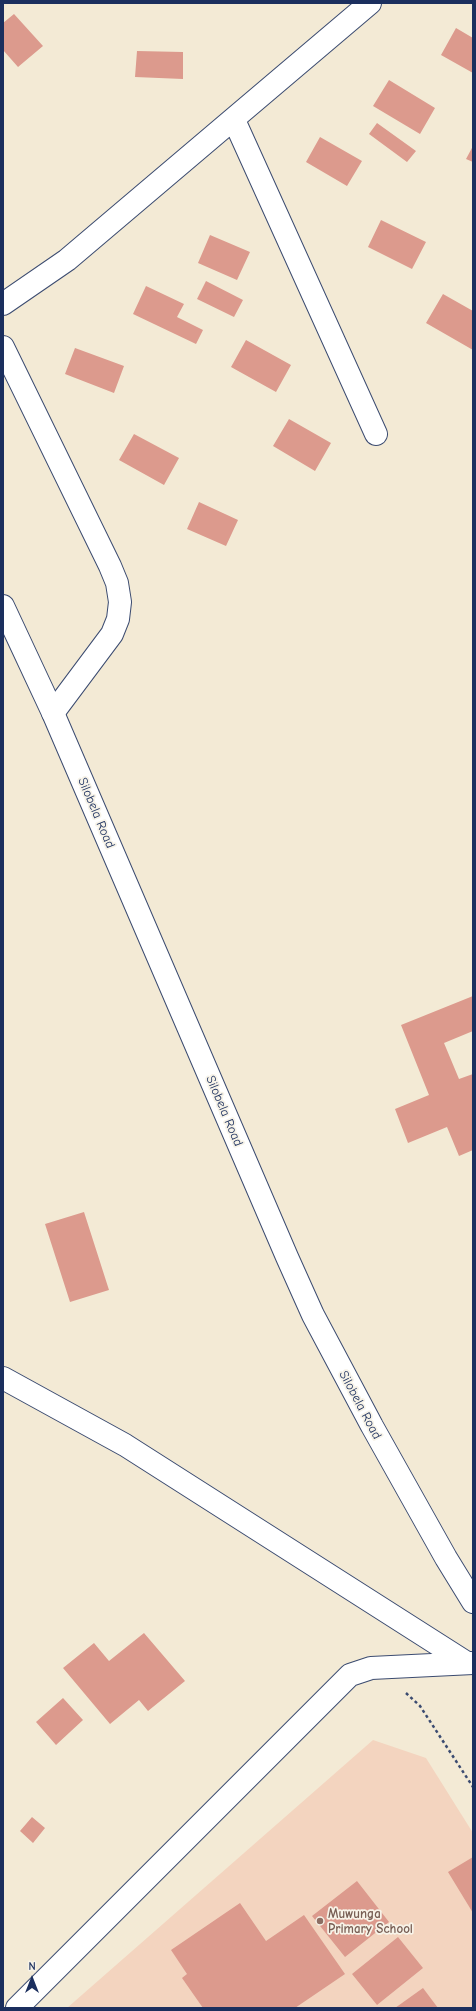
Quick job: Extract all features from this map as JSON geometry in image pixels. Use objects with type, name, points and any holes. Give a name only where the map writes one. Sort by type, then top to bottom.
[{"type":"street","points":[[3,304],[67,260],[234,120],[370,3]]},
{"type":"street","points":[[234,120],[376,434]]},
{"type":"street","points":[[3,348],[110,566],[117,583],[120,602],[118,619],[112,634],[53,713]]},
{"type":"street","name":"Silobela Road","points":[[3,606],[53,713],[313,1315],[372,1426],[446,1558],[473,1602]]},
{"type":"street","points":[[3,1378],[125,1445],[470,1663]]},
{"type":"street","points":[[17,2008],[350,1674],[371,1668],[470,1663]]},
{"type":"path","points":[[404,1691],[420,1706],[473,1787]]},
{"type":"shaded area","name":"Muwunga Primary School","points":[[373,1740],[426,1758],[473,1833],[473,2008],[67,2008]]},
{"type":"building","points":[[14,14],[43,46],[18,67],[3,50],[3,23]]},
{"type":"building","points":[[456,28],[473,38],[473,73],[441,55]]},
{"type":"building","points":[[137,51],[183,52],[183,79],[135,77]]},
{"type":"building","points":[[389,80],[435,108],[420,134],[373,106]]},
{"type":"building","points":[[377,123],[416,151],[407,162],[369,134]]},
{"type":"building","points":[[320,137],[362,161],[347,186],[306,162]]},
{"type":"building","points":[[473,146],[473,162],[466,159]]},
{"type":"building","points":[[381,220],[426,242],[412,269],[368,247]]},
{"type":"building","points":[[210,235],[250,252],[237,280],[198,263]]},
{"type":"building","points":[[206,281],[243,300],[234,317],[197,299]]},
{"type":"building","points":[[146,286],[184,304],[177,317],[203,330],[196,344],[133,314]]},
{"type":"building","points":[[443,294],[473,311],[473,350],[426,323]]},
{"type":"building","points":[[246,340],[291,365],[276,392],[231,367]]},
{"type":"building","points":[[75,348],[124,366],[114,393],[65,374]]},
{"type":"building","points":[[289,419],[331,443],[315,471],[273,446]]},
{"type":"building","points":[[134,434],[179,458],[164,485],[119,460]]},
{"type":"building","points":[[199,502],[238,520],[226,546],[187,529]]},
{"type":"building","points":[[473,996],[473,1031],[444,1043],[459,1079],[473,1074],[473,1150],[459,1156],[447,1127],[408,1143],[395,1109],[429,1095],[401,1025]]},
{"type":"building","points":[[84,1212],[109,1290],[70,1302],[45,1224]]},
{"type":"building","points":[[144,1633],[185,1681],[148,1711],[139,1700],[110,1724],[63,1668],[94,1643],[109,1661]]},
{"type":"building","points":[[63,1698],[83,1720],[56,1745],[36,1722]]},
{"type":"building","points":[[32,1817],[45,1828],[33,1843],[20,1831]]},
{"type":"building","points":[[473,1857],[473,1913],[448,1872]]},
{"type":"building","points":[[357,1881],[389,1922],[345,1957],[312,1916]]},
{"type":"building","points":[[240,1903],[266,1941],[304,1915],[345,1974],[295,2008],[203,2008],[182,1978],[187,1974],[171,1950]]},
{"type":"building","points":[[398,1937],[423,1968],[377,2005],[352,1974]]},
{"type":"building","points":[[423,1988],[438,2008],[395,2008]]},
{"type":"place","name":"Muwunga Primary School","points":[[320,1921]]}]
